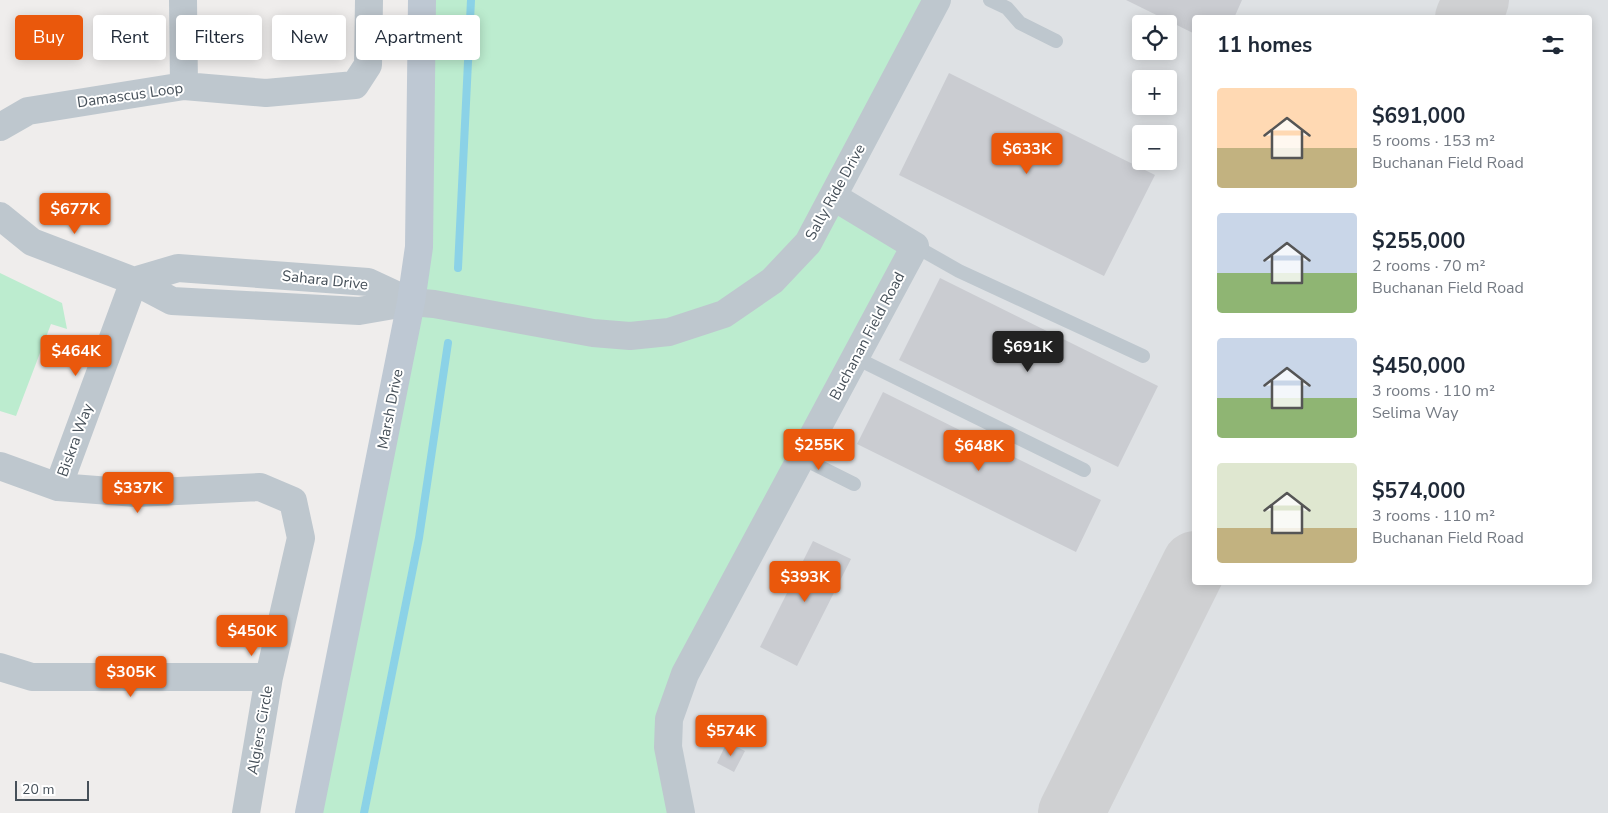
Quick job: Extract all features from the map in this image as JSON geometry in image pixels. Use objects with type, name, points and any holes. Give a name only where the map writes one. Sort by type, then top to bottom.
[{"type":"street","points":[[183,0],[184,86]]},
{"type":"street","name":"Damascus Loop","points":[[0,127],[28,111],[184,86],[266,93],[355,84],[368,65],[369,0]]},
{"type":"street","name":"Marsh Drive","points":[[309,813],[411,302],[419,247],[422,0]]},
{"type":"street","name":"Sally Ride Drive","points":[[411,302],[434,304],[593,333],[630,336],[669,332],[724,314],[772,281],[808,243],[937,0]]},
{"type":"street","points":[[834,197],[915,246]]},
{"type":"street","points":[[0,216],[32,242],[134,281]]},
{"type":"street","name":"Buchanan Field Road","points":[[681,813],[668,747],[669,719],[685,674],[915,246]]},
{"type":"street","name":"Sahara Drive","points":[[134,281],[178,268],[368,282],[411,302]]},
{"type":"street","name":"Biskra Way","points":[[58,488],[134,281]]},
{"type":"street","points":[[0,466],[58,488]]},
{"type":"street","name":"Algiers Circle","points":[[58,488],[136,493],[260,487],[293,502],[301,538],[270,677],[246,813]]},
{"type":"street","points":[[0,667],[32,677],[270,677]]},
{"type":"lane","points":[[990,0],[1008,4],[1020,22],[1056,41]]},
{"type":"lane","points":[[915,246],[959,271],[1143,356]]},
{"type":"lane","points":[[856,358],[1084,470]]},
{"type":"lane","points":[[802,458],[854,484]]},
{"type":"shaded area","points":[[937,0],[1608,0],[1608,813],[681,813],[669,719],[834,197]]},
{"type":"green space","points":[[422,0],[937,0],[834,196],[915,246],[669,719],[681,813],[309,813],[411,302],[420,60],[480,60],[480,15],[421,15]]},
{"type":"green space","points":[[0,273],[62,303],[67,329],[51,324],[16,416],[0,411]]},
{"type":"building","points":[[1126,0],[1242,0],[1235,15],[1192,15],[1192,33],[1177,25],[1177,15],[1156,15]]},
{"type":"building","points":[[949,73],[1132,164],[1132,170],[1145,170],[1155,175],[1104,276],[899,175]]},
{"type":"building","points":[[940,278],[1158,386],[1118,467],[899,360]]},
{"type":"building","points":[[883,392],[1101,500],[1076,552],[857,444]]},
{"type":"building","points":[[813,541],[851,559],[797,666],[760,647]]},
{"type":"building","points":[[727,742],[745,751],[734,772],[717,763]]},
{"type":"waterway","points":[[458,268],[471,0]]},
{"type":"waterway","points":[[364,813],[419,538],[448,343]]},
{"type":"taxiway","points":[[1469,15],[1476,0]]},
{"type":"taxiway","points":[[1071,813],[1192,570]]}]
